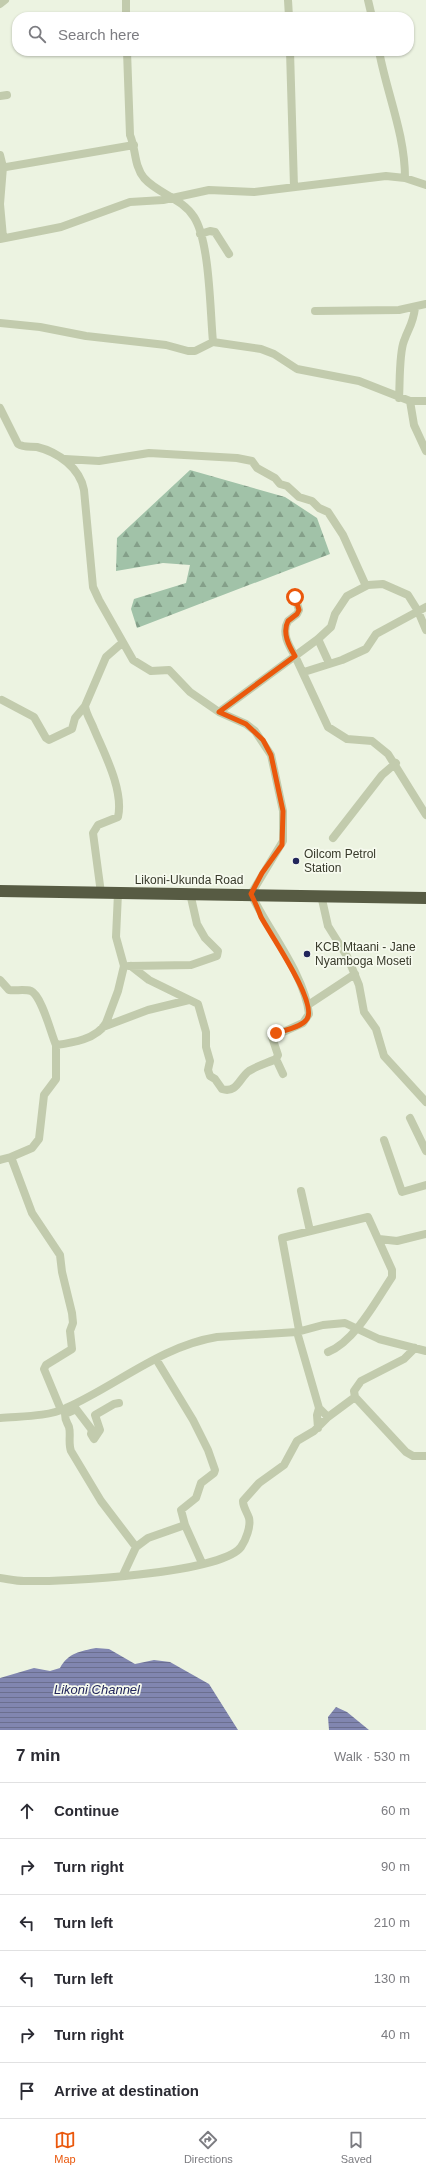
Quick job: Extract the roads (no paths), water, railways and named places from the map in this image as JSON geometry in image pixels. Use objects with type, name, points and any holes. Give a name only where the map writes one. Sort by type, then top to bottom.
[{"type":"highway","name":"Likoni-Ukunda Road","points":[[0,891],[321,895],[426,898]]},
{"type":"street","points":[[0,4],[5,0]]},
{"type":"street","points":[[126,0],[126,12]]},
{"type":"street","points":[[288,0],[289,12]]},
{"type":"street","points":[[368,0],[371,12]]},
{"type":"street","points":[[127,56],[130,135],[134,145],[136,163],[142,175],[150,183],[183,204],[193,216],[200,234],[208,279],[213,342]]},
{"type":"street","points":[[290,56],[294,187]]},
{"type":"street","points":[[379,56],[388,95],[403,143],[405,178]]},
{"type":"street","points":[[1,167],[134,145]]},
{"type":"street","points":[[0,154],[2,238],[61,227],[126,204],[172,198],[209,190],[254,192],[386,176],[405,178],[426,185]]},
{"type":"street","points":[[200,234],[214,231],[229,254]]},
{"type":"street","points":[[315,311],[415,308],[426,304]]},
{"type":"street","points":[[399,398],[404,340],[414,322],[415,308]]},
{"type":"street","points":[[0,323],[40,327],[86,336],[166,345],[188,351],[195,351],[213,342],[261,349],[274,354],[297,368],[358,381],[410,401],[426,401]]},
{"type":"street","points":[[410,401],[417,432],[426,450]]},
{"type":"street","points":[[0,408],[18,444],[43,449],[65,459],[99,461],[149,453],[236,458],[252,461],[257,468],[275,478],[280,484],[287,486],[299,497],[312,502],[328,512],[343,535],[366,586]]},
{"type":"street","points":[[65,459],[83,486],[93,587],[129,656],[139,665],[151,671],[169,670],[190,692],[219,712],[246,724],[263,740],[271,755],[283,811],[282,845],[262,873],[251,894],[261,916],[299,982],[308,1005],[309,1014],[303,1023],[272,1035],[272,1042],[278,1055],[276,1059],[283,1074]]},
{"type":"street","points":[[219,712],[318,639],[331,627],[333,617],[344,599],[366,586],[380,584],[402,592],[410,598],[418,611],[426,630]]},
{"type":"street","points":[[295,597],[299,610],[297,614],[288,621],[285,631],[287,639],[330,729],[347,739],[372,741],[388,754],[396,763],[426,815]]},
{"type":"street","points":[[304,672],[366,649],[376,634],[426,607]]},
{"type":"street","points":[[318,639],[329,663]]},
{"type":"street","points":[[2,700],[34,716],[46,738],[50,740],[72,728],[75,718],[85,706],[106,657],[122,643]]},
{"type":"street","points":[[85,706],[98,740],[108,759],[117,792],[118,816],[98,825],[93,833],[101,893]]},
{"type":"street","points":[[333,838],[382,775],[396,763]]},
{"type":"street","points":[[118,893],[116,937],[128,966],[149,980],[196,1003],[200,1009],[206,1032],[206,1047],[210,1059],[208,1070],[222,1089],[226,1090],[237,1086],[245,1074],[276,1059]]},
{"type":"street","points":[[128,966],[191,965],[217,956],[218,952],[205,938],[197,924],[190,894]]},
{"type":"street","points":[[321,895],[328,926],[343,948],[355,974],[364,1012],[376,1029],[384,1056],[426,1102]]},
{"type":"street","points":[[103,1027],[128,966]]},
{"type":"street","points":[[308,1005],[355,974]]},
{"type":"street","points":[[0,980],[9,990],[26,990],[34,993],[48,1020],[56,1045],[56,1080],[45,1091],[39,1139],[32,1148],[5,1160],[0,1160]]},
{"type":"street","points":[[56,1045],[83,1040],[103,1027],[148,1010],[189,1000]]},
{"type":"street","points":[[410,1118],[426,1151]]},
{"type":"street","points":[[384,1140],[402,1192],[426,1185]]},
{"type":"street","points":[[11,1157],[32,1212],[59,1252],[62,1272],[70,1301],[73,1323],[70,1331],[72,1349],[46,1365],[44,1369],[61,1410]]},
{"type":"street","points":[[301,1191],[310,1231]]},
{"type":"street","points":[[328,1352],[338,1348],[357,1329],[392,1277],[392,1270],[379,1239],[367,1217],[282,1239],[298,1331],[319,1408],[328,1417]]},
{"type":"street","points":[[379,1239],[397,1241],[426,1234]]},
{"type":"street","points":[[136,1547],[101,1501],[70,1451],[68,1443],[69,1428],[64,1420],[65,1414],[73,1407],[156,1359],[179,1348],[210,1338],[298,1331],[340,1323],[357,1329],[379,1340],[426,1351]]},
{"type":"street","points":[[415,1348],[404,1359],[361,1381],[354,1392],[356,1397],[406,1452],[413,1456],[426,1456]]},
{"type":"street","points":[[156,1359],[193,1420],[208,1450],[215,1470],[214,1473],[201,1483],[196,1498],[182,1510],[185,1525],[202,1563]]},
{"type":"street","points":[[0,1578],[41,1581],[124,1575],[174,1570],[227,1558],[240,1548],[246,1538],[249,1523],[243,1501],[259,1483],[284,1465],[297,1441],[318,1428],[328,1417],[356,1397]]},
{"type":"street","points":[[73,1407],[92,1430],[91,1434],[94,1438],[100,1430],[96,1415],[114,1404],[119,1404]]},
{"type":"street","points":[[0,1418],[73,1407]]},
{"type":"street","points":[[318,1428],[317,1415],[319,1408]]},
{"type":"street","points":[[124,1575],[136,1547],[148,1538],[185,1525]]},
{"type":"water","name":"Likoni Channel","points":[[96,1648],[109,1649],[135,1664],[154,1660],[170,1662],[209,1684],[238,1730],[0,1730],[0,1678],[34,1668],[50,1671],[60,1668],[71,1656]]},
{"type":"water","points":[[336,1707],[347,1712],[369,1730],[329,1730],[328,1717]]},
{"type":"place","name":"Oilcom Petrol Station","points":[[296,861]]},
{"type":"place","name":"KCB Mtaani - Jane Nyamboga Moseti","points":[[307,954]]}]
